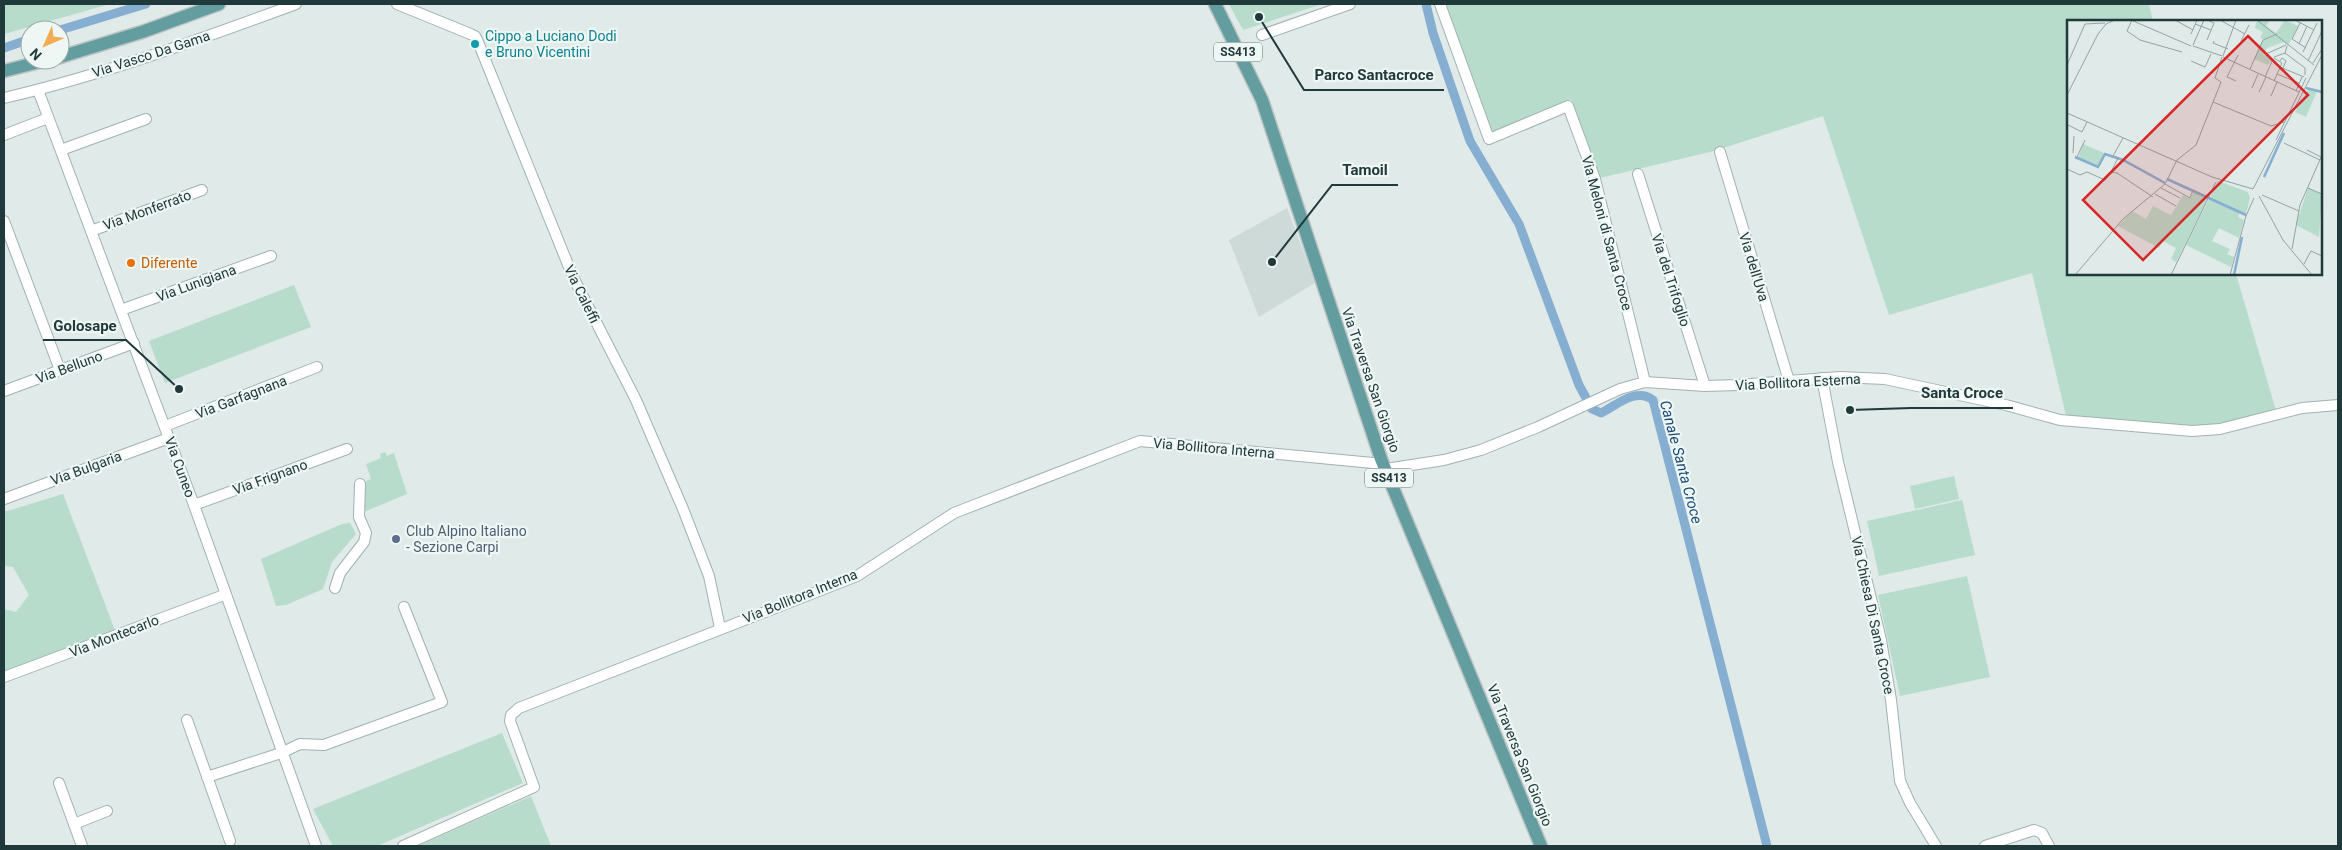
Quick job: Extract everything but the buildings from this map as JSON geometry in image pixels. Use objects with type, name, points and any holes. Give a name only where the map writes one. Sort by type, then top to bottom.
[{"type":"main road","points":[[70,53],[142,32],[219,4]]},
{"type":"main road","name":"Via Traversa San Giorgio","points":[[1215,4],[1262,100],[1386,469],[1541,846]]},
{"type":"main road","points":[[4,71],[20,67]]},
{"type":"street","name":"Via Vasco Da Gama","points":[[4,98],[38,90],[217,33],[296,4]]},
{"type":"street","name":"Via Caleffi","points":[[397,4],[475,36],[573,277],[636,400],[683,509],[709,576],[720,628]]},
{"type":"street","points":[[1262,35],[1350,4]]},
{"type":"street","name":"Via Meloni di Santa Croce","points":[[1440,4],[1489,139],[1568,106],[1595,179],[1646,382]]},
{"type":"street","name":"Via Cuneo","points":[[38,90],[165,426],[224,595],[316,846]]},
{"type":"street","points":[[4,135],[48,118]]},
{"type":"street","points":[[61,150],[146,119]]},
{"type":"street","name":"Via dell'Uva","points":[[1720,152],[1789,381]]},
{"type":"street","name":"Via del Trifoglio","points":[[1638,174],[1705,386]]},
{"type":"street","name":"Via Monferrato","points":[[91,231],[202,190]]},
{"type":"street","points":[[4,221],[60,370]]},
{"type":"street","name":"Via Lunigiana","points":[[121,310],[271,256]]},
{"type":"street","name":"Via Belluno","points":[[4,391],[134,343]]},
{"type":"street","name":"Via Garfagnana","points":[[165,426],[317,367]]},
{"type":"street","name":"Via Bollitora Esterna","points":[[1386,469],[1444,460],[1480,450],[1633,384],[1646,382],[1705,386],[1840,376],[1885,379],[2006,405],[2060,420],[2192,432],[2220,429],[2302,408],[2338,404]]},
{"type":"street","name":"Via Chiesa Di Santa Croce","points":[[1822,378],[1838,462],[1880,640],[1891,700],[1898,773],[1906,796],[1936,846]]},
{"type":"street","name":"Via Bulgaria","points":[[4,499],[169,438]]},
{"type":"street","name":"Via Bollitora Interna","points":[[403,846],[534,787],[510,721],[516,709],[720,628],[858,576],[954,513],[1140,441],[1373,463],[1386,469]]},
{"type":"street","name":"Via Frignano","points":[[194,506],[347,448]]},
{"type":"street","points":[[335,588],[340,573],[364,542],[366,533],[359,517],[360,484]]},
{"type":"street","name":"Via Montecarlo","points":[[4,677],[224,595]]},
{"type":"street","points":[[207,776],[281,753],[300,744],[324,745],[442,702],[404,607]]},
{"type":"street","points":[[187,720],[230,841]]},
{"type":"street","points":[[59,783],[82,846]]},
{"type":"street","points":[[74,824],[107,811]]},
{"type":"street","points":[[1985,846],[2034,830],[2042,833],[2049,846]]},
{"type":"shaded area","points":[[1287,208],[1315,283],[1259,317],[1229,240]]},
{"type":"green space","points":[[4,4],[110,4],[53,20],[20,20],[20,29],[4,34]]},
{"type":"green space","points":[[1229,4],[1322,4],[1243,30]]},
{"type":"green space","points":[[1446,4],[2149,4],[2153,20],[2067,20],[2067,275],[2236,275],[2277,414],[2190,436],[2068,424],[2032,273],[1889,315],[1823,116],[1714,151],[1600,178],[1571,99],[1490,133]]},
{"type":"green space","points":[[294,285],[311,327],[165,383],[149,341]]},
{"type":"green space","points":[[385,452],[387,456],[394,453],[407,494],[359,514],[364,482],[371,479],[366,464],[381,458],[380,454]]},
{"type":"green space","points":[[1954,476],[1959,499],[1915,509],[1910,486]]},
{"type":"green space","points":[[63,494],[118,638],[4,682],[4,609],[16,612],[29,595],[13,567],[4,566],[4,512]]},
{"type":"green space","points":[[1962,500],[1975,555],[1879,576],[1867,521]]},
{"type":"green space","points":[[350,523],[356,534],[332,562],[323,589],[286,605],[276,606],[261,559],[342,524]]},
{"type":"green space","points":[[1967,576],[1990,677],[1900,696],[1878,595]]},
{"type":"green space","points":[[502,733],[523,783],[377,846],[333,846],[313,809]]},
{"type":"green space","points":[[531,796],[551,846],[418,846]]},
{"type":"waterway","points":[[70,27],[146,4]]},
{"type":"waterway","name":"Canale Santa Croce","points":[[1426,4],[1433,33],[1470,141],[1519,224],[1579,385],[1592,409],[1601,413],[1633,396],[1647,396],[1653,400],[1767,846]]},
{"type":"waterway","points":[[4,48],[20,42]]},
{"type":"place","name":"Parco Santacroce","points":[[1259,17]]},
{"type":"place","name":"Cippo a Luciano Dodi e Bruno Vicentini","points":[[475,44]]},
{"type":"place","name":"Tamoil","points":[[1272,262]]},
{"type":"place","name":"Diferente","points":[[131,263]]},
{"type":"place","name":"Golosape","points":[[179,389]]},
{"type":"place","name":"Santa Croce","points":[[1850,410]]},
{"type":"place","name":"Club Alpino Italiano - Sezione Carpi","points":[[396,539]]}]
